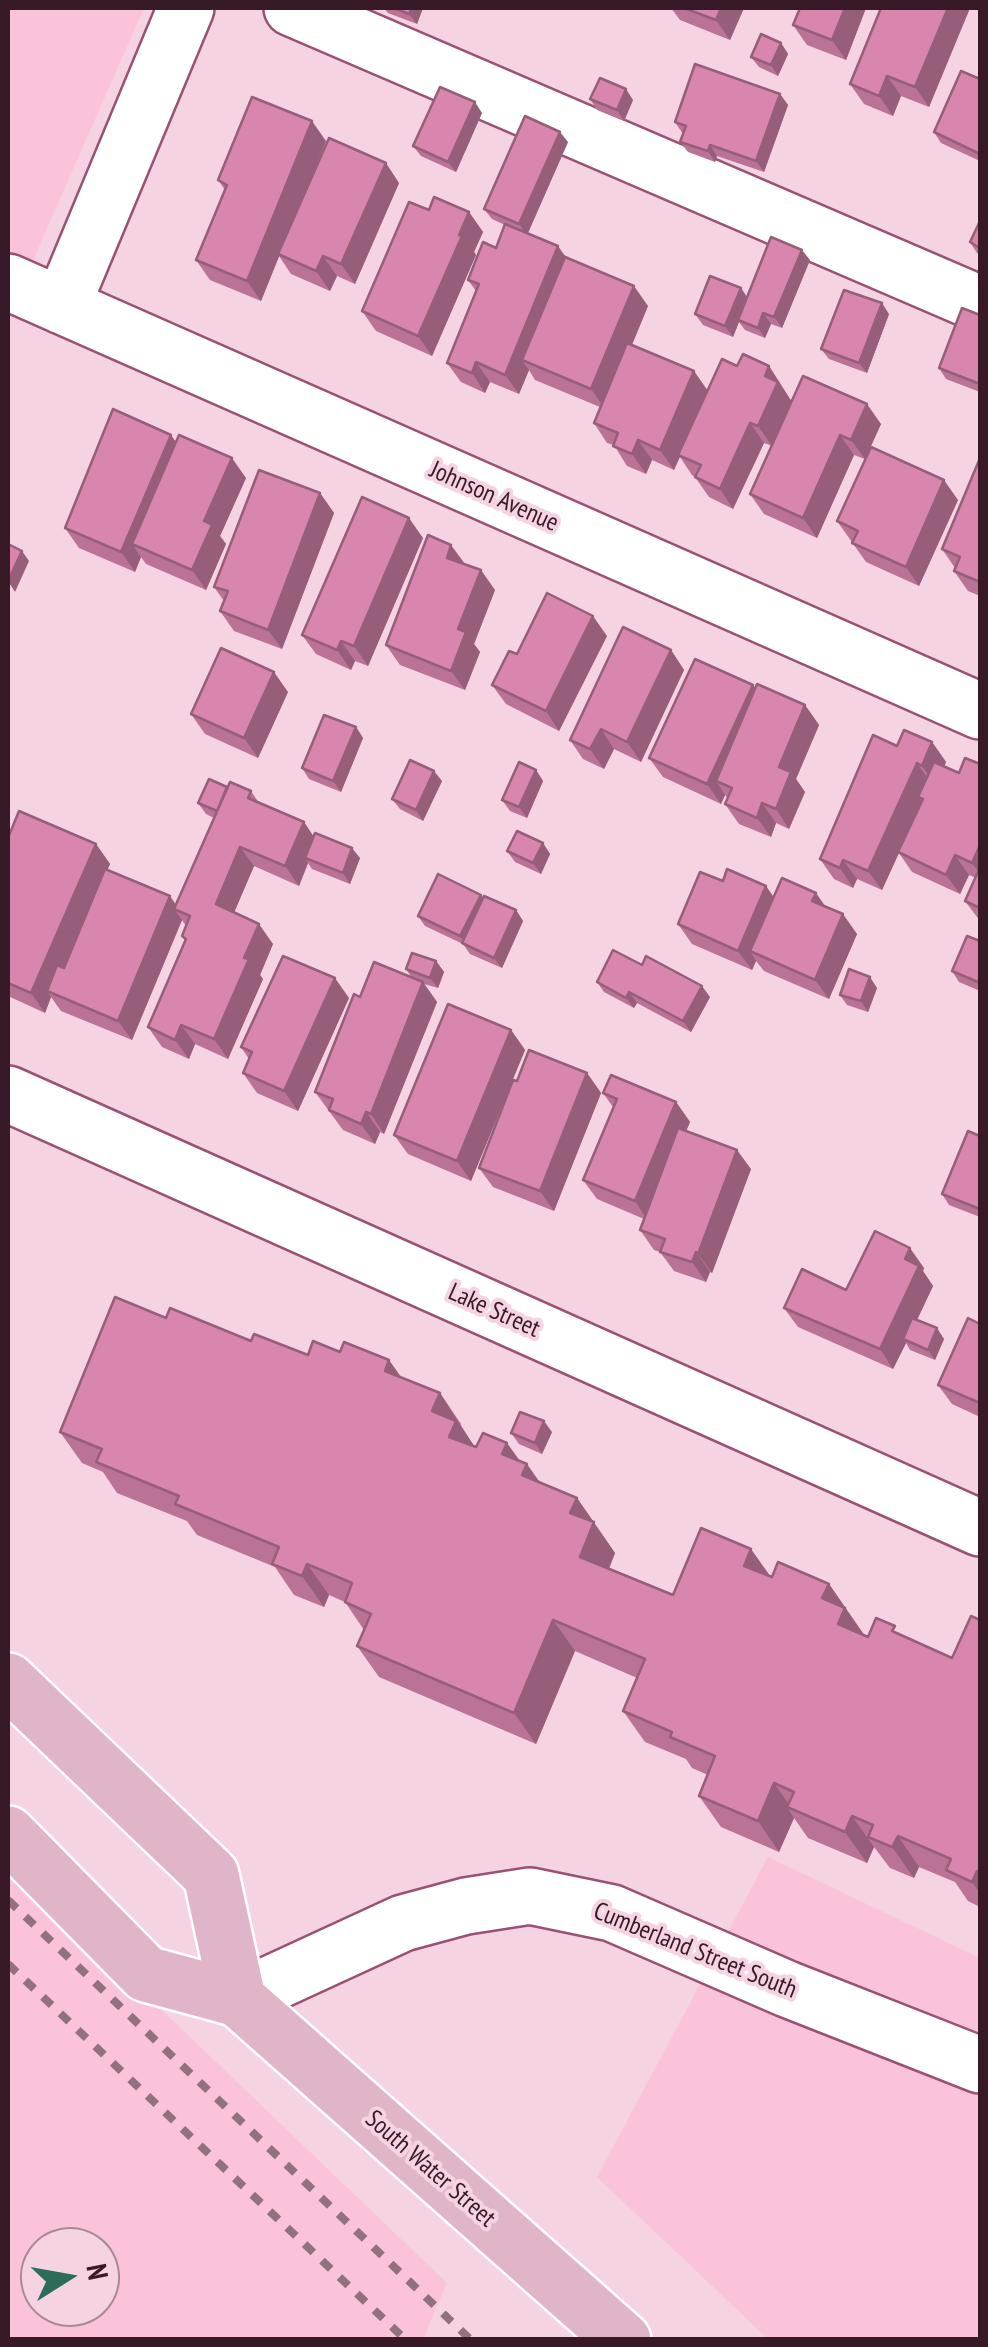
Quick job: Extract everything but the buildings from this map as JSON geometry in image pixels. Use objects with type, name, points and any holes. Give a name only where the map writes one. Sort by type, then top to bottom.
[{"type":"main road","points":[[8,1681],[212,1875],[238,1999]]},
{"type":"main road","name":"South Water Street","points":[[8,1834],[146,1974],[238,1999],[623,2340]]},
{"type":"street","points":[[62,306],[186,8]]},
{"type":"street","points":[[292,8],[980,304]]},
{"type":"street","name":"Johnson Avenue","points":[[8,282],[980,711]]},
{"type":"street","name":"Lake Street","points":[[8,1094],[980,1528]]},
{"type":"street","name":"Cumberland Street South","points":[[238,1999],[403,1923],[466,1906],[530,1896],[612,1913],[980,2065]]},
{"type":"shaded area","points":[[8,8],[144,8],[8,317]]},
{"type":"shaded area","points":[[768,1857],[980,1958],[980,2339],[768,2339],[597,2177]]},
{"type":"shaded area","points":[[8,1863],[447,2283],[423,2339],[8,2339]]},
{"type":"railway","points":[[8,1900],[471,2340]]},
{"type":"railway","points":[[8,1964],[406,2340]]}]
